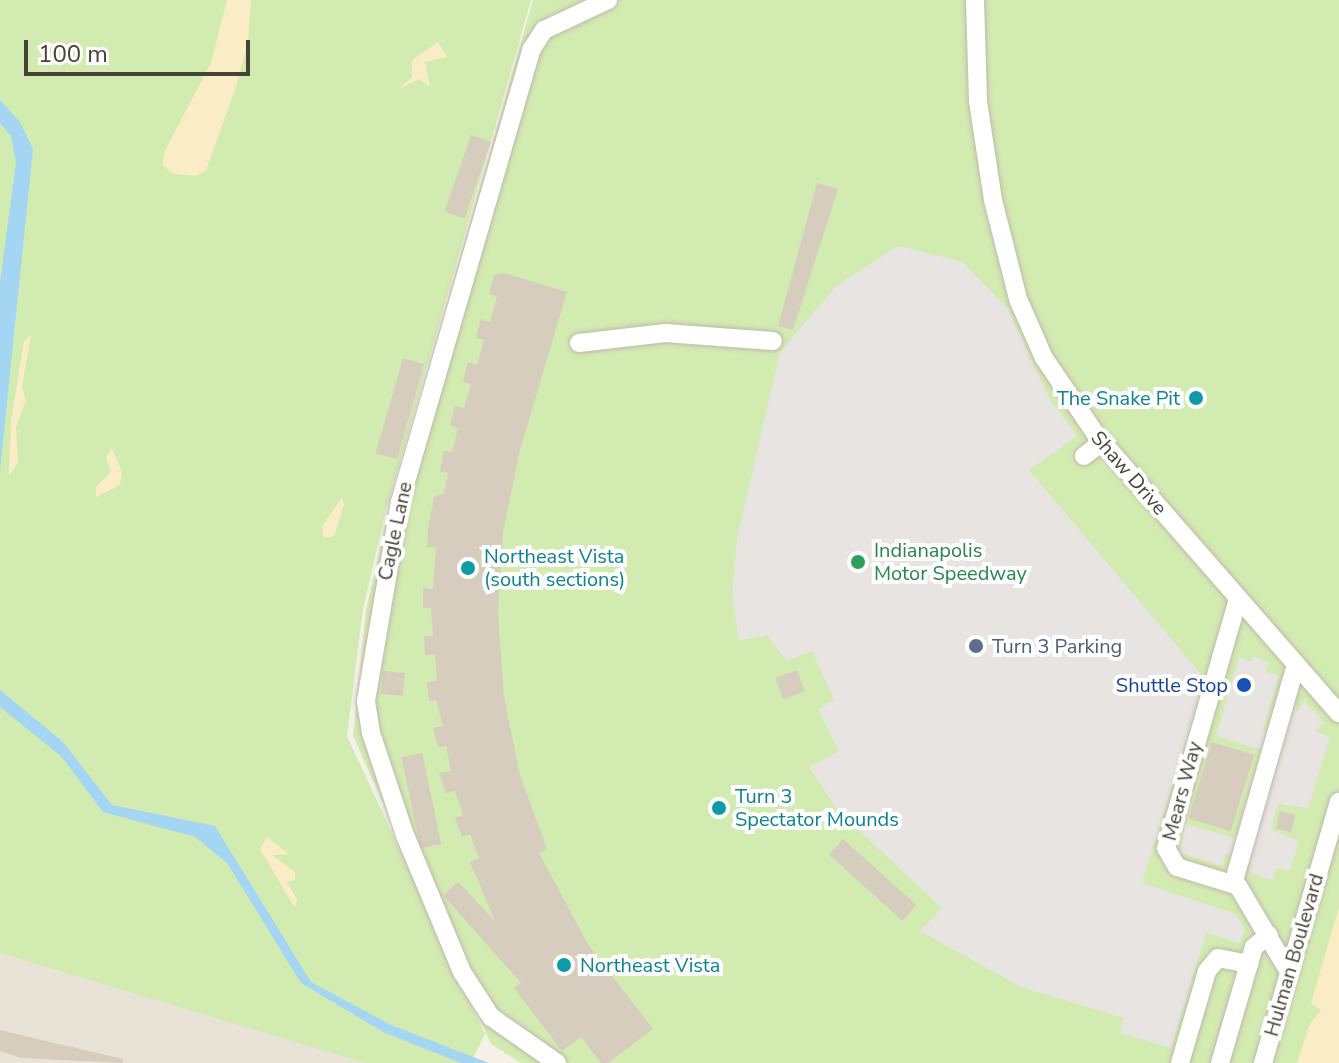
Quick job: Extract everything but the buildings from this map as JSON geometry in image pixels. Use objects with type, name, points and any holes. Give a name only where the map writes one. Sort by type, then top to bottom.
[{"type":"street","name":"Cagle Lane","points":[[557,1063],[491,1017],[462,972],[405,835],[371,733],[366,701],[400,502],[531,50],[544,30],[608,0]]},
{"type":"street","name":"Shaw Drive","points":[[975,0],[985,156],[1018,299],[1044,358],[1102,442],[1339,713]]},
{"type":"street","points":[[579,343],[665,333],[773,341]]},
{"type":"street","points":[[1084,456],[1102,442]]},
{"type":"street","name":"Mears Way","points":[[1233,884],[1177,867],[1166,848],[1238,599]]},
{"type":"street","points":[[1289,972],[1246,894],[1233,884],[1296,664]]},
{"type":"street","name":"Hulman Boulevard","points":[[1263,1063],[1339,802]]},
{"type":"street","points":[[1220,1063],[1254,947],[1269,935]]},
{"type":"street","points":[[1180,1063],[1207,971],[1218,958],[1249,964]]},
{"type":"shaded area","name":"Turn 3 Parking","points":[[898,246],[963,262],[1008,309],[1049,398],[1077,436],[1029,470],[1205,679],[1142,883],[1236,914],[1244,929],[1240,943],[1206,933],[1171,1048],[1120,1033],[1124,1018],[1021,987],[920,931],[942,908],[839,812],[809,767],[839,751],[818,709],[834,700],[812,651],[787,661],[767,635],[739,641],[732,596],[737,539],[780,352],[837,285]]},
{"type":"shaded area","points":[[1253,656],[1269,662],[1266,672],[1279,676],[1263,730],[1283,736],[1292,707],[1298,711],[1304,701],[1324,722],[1315,731],[1330,737],[1308,808],[1278,804],[1271,830],[1299,841],[1290,871],[1276,868],[1272,880],[1248,873],[1251,861],[1226,853],[1222,866],[1180,853],[1185,824],[1235,838],[1261,750],[1216,736],[1239,658],[1251,661]]},
{"type":"shaded area","points":[[0,953],[223,1016],[365,1063],[0,1063]]},
{"type":"green space","points":[[0,0],[531,0],[385,514],[363,609],[347,736],[485,1034],[471,1063],[365,1063],[0,953]]},
{"type":"green space","name":"Indianapolis Motor Speedway","points":[[533,0],[1339,0],[1339,1063],[521,1063],[491,1044],[353,736],[366,610],[388,514]]},
{"type":"sand","points":[[227,0],[251,0],[248,42],[235,90],[206,170],[196,176],[173,174],[163,165],[164,152],[211,63]]},
{"type":"sand","points":[[438,42],[447,57],[425,62],[430,87],[419,79],[399,89],[412,77],[412,60]]},
{"type":"sand","points":[[31,335],[22,387],[26,400],[16,427],[18,462],[9,476],[11,421],[24,341]]},
{"type":"sand","points":[[112,448],[122,472],[120,485],[96,497],[96,487],[111,472],[106,457]]},
{"type":"sand","points":[[342,497],[344,505],[334,536],[324,538],[322,526]]},
{"type":"sand","points":[[267,837],[289,854],[272,855],[295,872],[295,880],[287,882],[297,899],[295,908],[260,849]]},
{"type":"sand","points":[[1339,907],[1339,1063],[1297,1063],[1309,1026],[1321,1010],[1311,1003]]},
{"type":"water","points":[[0,100],[20,122],[33,149],[0,471],[0,282],[16,162],[11,136],[0,123]]},
{"type":"water","points":[[0,690],[63,742],[112,805],[215,826],[311,982],[391,1025],[489,1063],[461,1063],[383,1032],[301,983],[227,863],[195,837],[103,812],[62,757],[0,707]]},
{"type":"place","name":"The Snake Pit","points":[[1196,398]]},
{"type":"place","name":"Indianapolis Motor Speedway","points":[[858,562]]},
{"type":"place","name":"Northeast Vista (south sections)","points":[[468,568]]},
{"type":"place","name":"Turn 3 Parking","points":[[976,646]]},
{"type":"place","name":"Shuttle Stop","points":[[1244,685]]},
{"type":"place","name":"Turn 3 Spectator Mounds","points":[[719,808]]},
{"type":"place","name":"Northeast Vista","points":[[564,965]]}]
